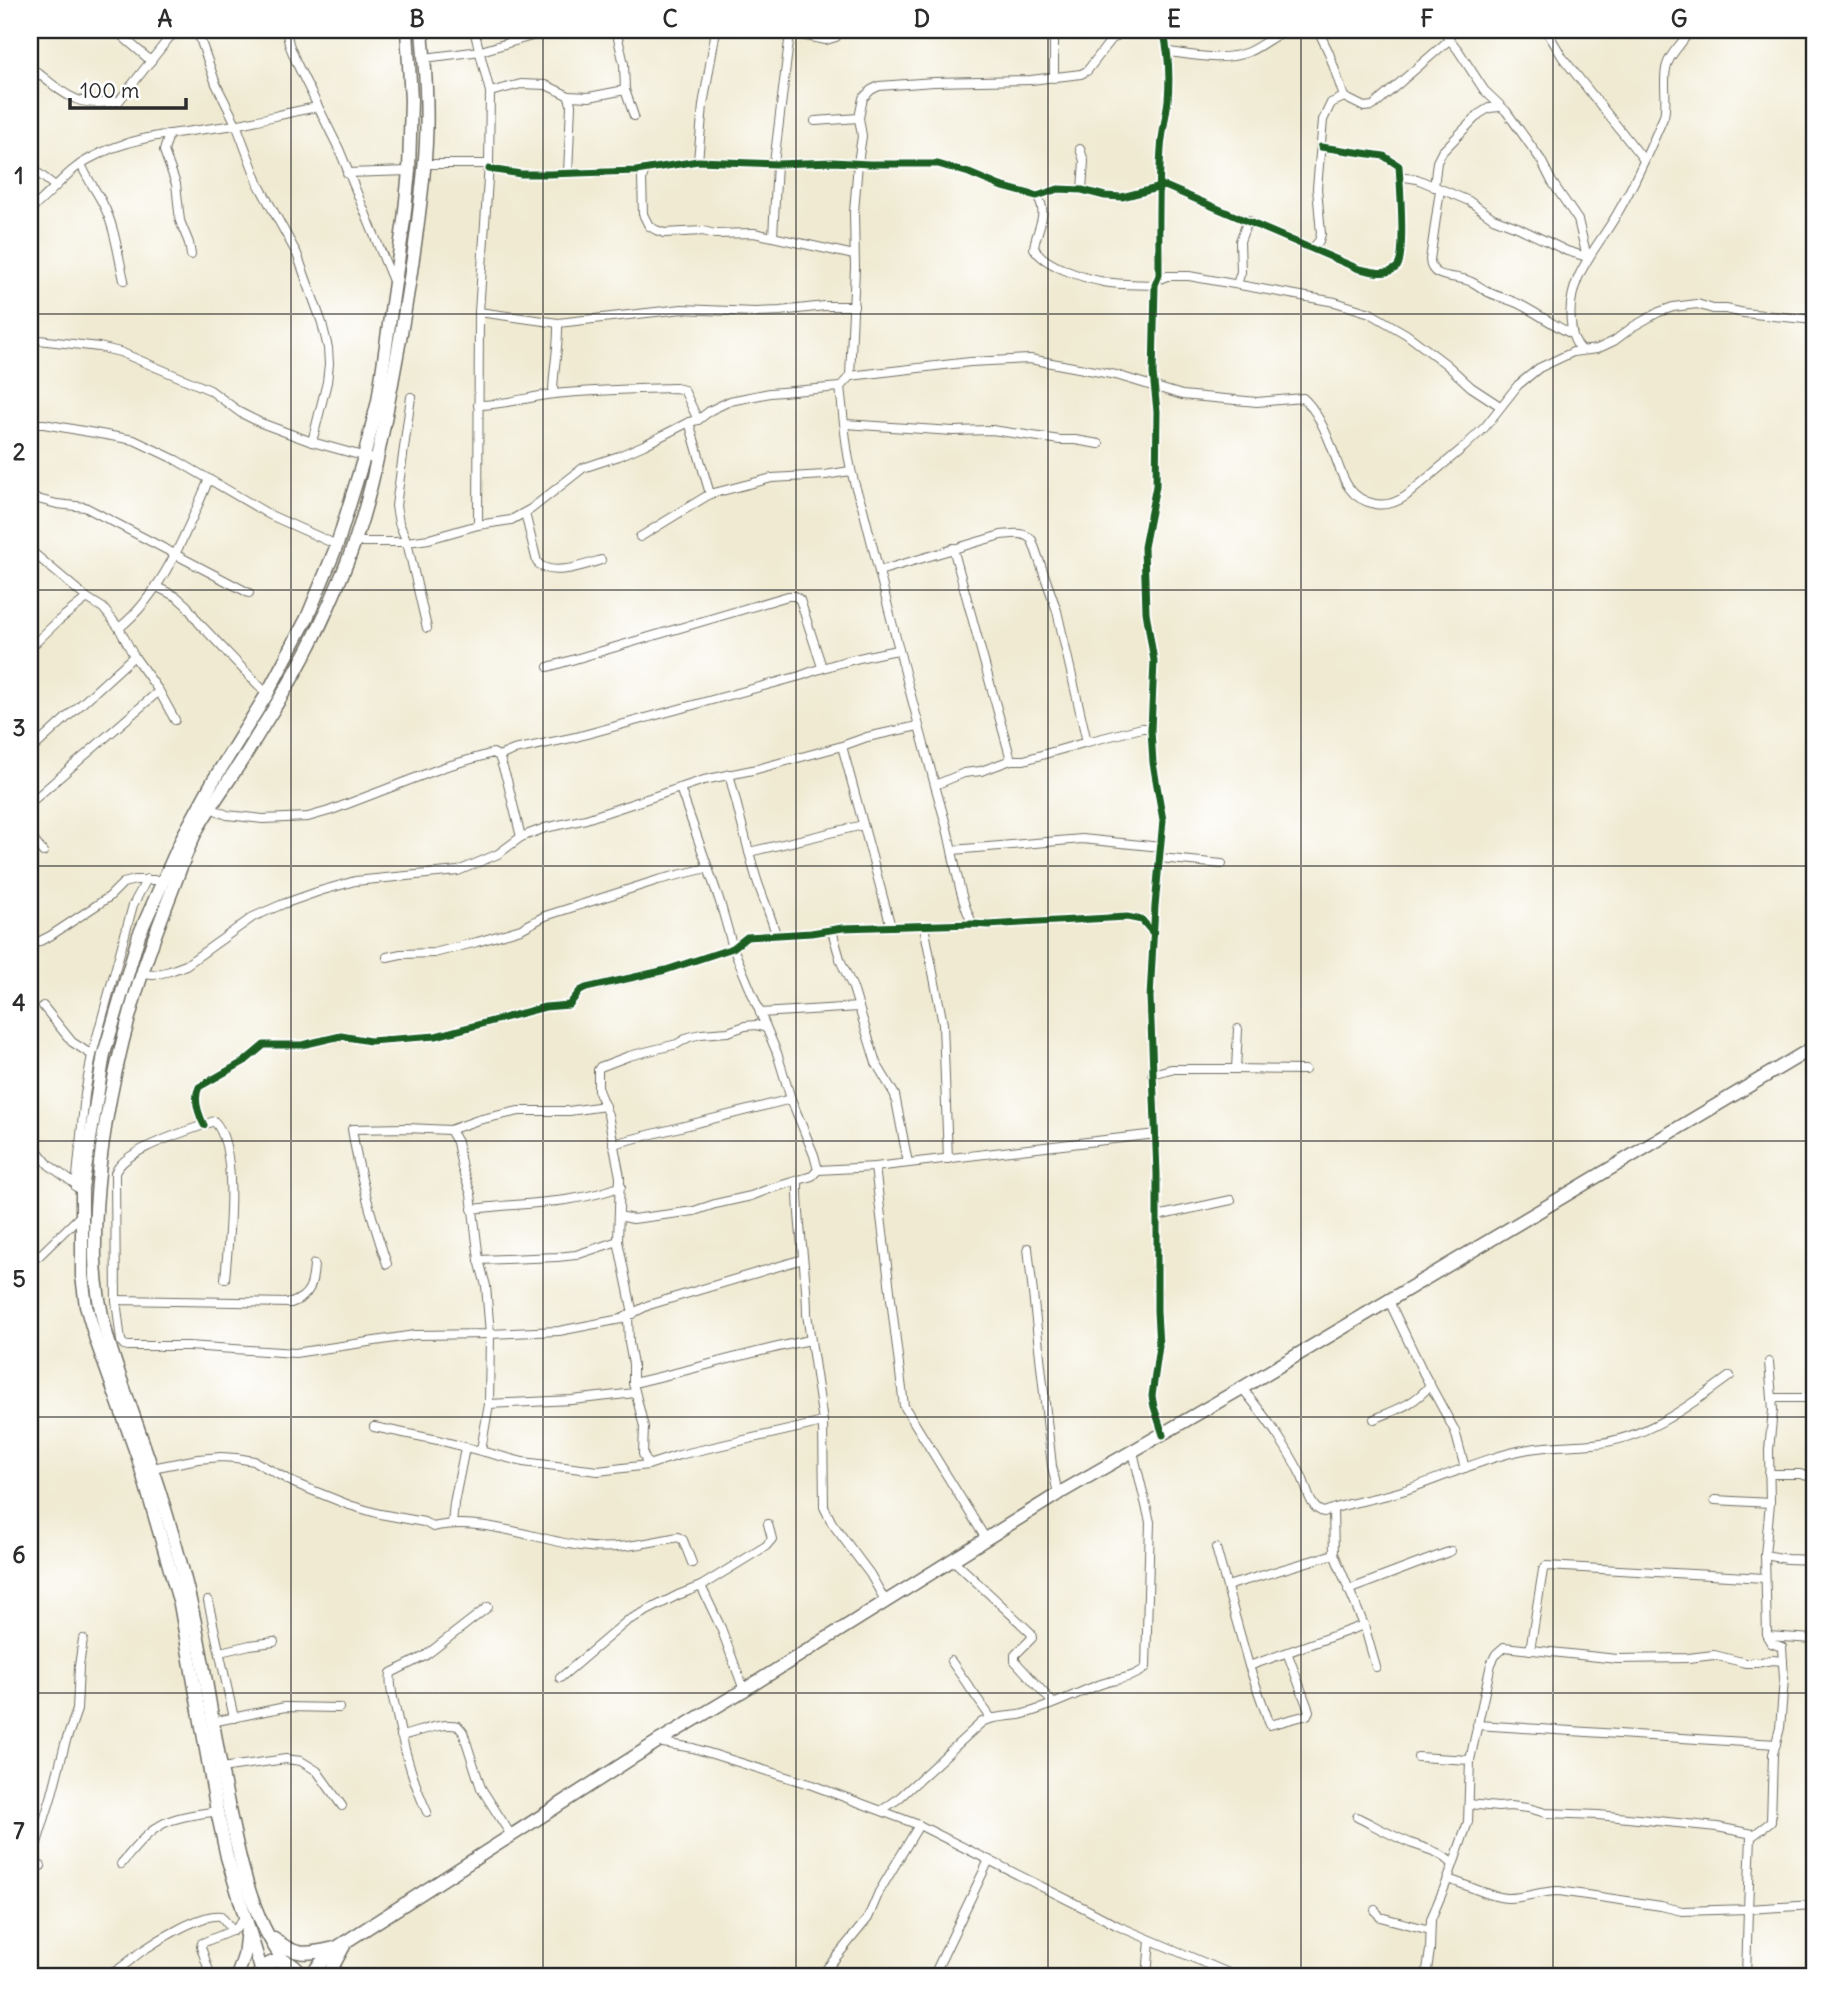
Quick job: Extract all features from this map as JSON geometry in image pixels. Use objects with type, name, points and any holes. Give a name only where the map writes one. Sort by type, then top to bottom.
[{"type":"main road","points":[[259,1973],[217,1811],[180,1604],[138,1458],[86,1306],[82,1276],[79,1188],[104,1054],[139,934],[183,836],[213,781],[267,694],[307,618],[371,458],[409,171],[411,100],[407,30]]},
{"type":"main road","points":[[302,1977],[273,1945],[248,1886],[235,1839],[192,1610],[179,1556],[103,1326],[96,1287],[97,1202],[110,1102],[120,1055],[141,974],[187,851],[200,825],[305,656],[355,542],[371,458],[406,310],[425,164],[425,58],[422,30]]},
{"type":"main road","points":[[309,1977],[338,1947],[511,1835],[1058,1494],[1163,1435],[1814,1047]]},
{"type":"main road","points":[[237,1977],[244,1956],[246,1919]]},
{"type":"main road","points":[[263,1924],[283,1946],[293,1952],[309,1954],[338,1947]]},
{"type":"main road","points":[[259,1973],[270,1962],[287,1962],[338,1947]]},
{"type":"main road","points":[[327,1977],[338,1947]]},
{"type":"street","points":[[115,30],[151,61]]},
{"type":"street","points":[[30,71],[37,72],[76,101],[105,103],[121,100],[178,30]]},
{"type":"street","points":[[197,30],[205,57],[236,124],[259,186],[297,254],[322,323],[329,364],[312,442]]},
{"type":"street","points":[[286,30],[289,44],[338,149],[395,284]]},
{"type":"street","points":[[474,30],[490,92],[489,167],[479,312],[478,525]]},
{"type":"street","points":[[425,58],[481,51],[552,30]]},
{"type":"street","points":[[616,30],[624,64],[625,90],[634,116]]},
{"type":"street","points":[[698,161],[702,105],[716,30]]},
{"type":"street","points":[[777,30],[826,40],[836,37],[840,30]]},
{"type":"street","points":[[1054,78],[1055,30]]},
{"type":"street","points":[[355,542],[407,542],[429,539],[478,525],[501,523],[525,513],[583,468],[644,446],[730,401],[770,393],[840,387],[850,376],[854,306],[854,212],[862,136],[859,118],[863,98],[879,86],[1075,75],[1087,71],[1111,40],[1125,30]]},
{"type":"street","points":[[1163,30],[1168,52],[1168,97],[1161,139],[1153,374],[1157,411],[1155,496],[1144,547],[1146,612],[1154,661],[1150,717],[1153,763],[1163,820],[1150,997],[1156,1134],[1159,1346],[1152,1396],[1163,1435]]},
{"type":"street","points":[[1168,52],[1213,57],[1236,56],[1288,30]]},
{"type":"street","points":[[1318,30],[1344,97],[1364,107],[1373,106],[1449,40]]},
{"type":"street","points":[[1442,30],[1477,81],[1506,111],[1528,141],[1578,220],[1587,257]]},
{"type":"street","points":[[1546,30],[1570,68],[1644,160]]},
{"type":"street","points":[[1577,349],[1572,334],[1570,305],[1587,257],[1617,215],[1664,116],[1667,103],[1666,67],[1685,38],[1683,30]]},
{"type":"street","points":[[773,236],[775,164],[790,33]]},
{"type":"street","points":[[490,92],[521,84],[546,85],[569,96],[589,97],[625,90]]},
{"type":"street","points":[[568,173],[571,105],[569,96]]},
{"type":"street","points":[[1312,249],[1321,234],[1317,188],[1323,120],[1331,103],[1344,97]]},
{"type":"street","points":[[1489,108],[1492,99]]},
{"type":"street","points":[[30,210],[81,164],[115,146],[318,107]]},
{"type":"street","points":[[1500,107],[1489,108],[1479,114],[1442,152],[1437,162],[1430,266],[1434,272],[1470,281],[1490,293],[1519,304],[1572,334]]},
{"type":"street","points":[[815,121],[859,118]]},
{"type":"street","points":[[169,134],[164,151],[176,184],[180,221],[191,255]]},
{"type":"street","points":[[425,164],[489,167],[521,174],[641,173],[698,161],[938,164],[1037,196],[1058,189],[1122,197],[1160,186],[1181,192],[1359,269],[1384,273],[1397,267],[1401,242],[1399,166],[1384,156],[1321,148]]},
{"type":"street","points":[[1080,149],[1084,161],[1082,190]]},
{"type":"street","points":[[81,164],[103,203],[124,280]]},
{"type":"street","points":[[30,167],[55,186]]},
{"type":"street","points":[[347,173],[409,171]]},
{"type":"street","points":[[641,173],[643,214],[649,226],[656,230],[664,233],[754,233],[854,255]]},
{"type":"street","points":[[1399,176],[1410,177],[1469,201],[1493,218],[1567,251],[1587,257]]},
{"type":"street","points":[[1037,196],[1043,212],[1034,248],[1041,257],[1064,270],[1105,282],[1156,283],[1176,275],[1335,302],[1370,313],[1406,334],[1471,387],[1500,406]]},
{"type":"street","points":[[1237,284],[1241,271],[1240,241],[1248,220]]},
{"type":"street","points":[[850,376],[970,362],[1030,359],[1106,373],[1182,395],[1257,402],[1303,398],[1319,421],[1345,484],[1361,499],[1384,505],[1397,503],[1464,447],[1485,427],[1518,385],[1539,369],[1577,349],[1597,349],[1614,341],[1659,312],[1697,304],[1713,309],[1814,320]]},
{"type":"street","points":[[479,312],[558,323],[682,309],[755,312],[854,306]]},
{"type":"street","points":[[553,394],[558,323]]},
{"type":"street","points":[[30,339],[120,352],[210,390],[241,413],[312,442],[371,458]]},
{"type":"street","points":[[840,387],[850,471],[862,505],[963,895],[974,924]]},
{"type":"street","points":[[478,405],[618,388],[680,388],[684,390],[693,421],[710,494]]},
{"type":"street","points":[[411,397],[396,506],[427,628]]},
{"type":"street","points":[[30,424],[44,424],[134,440],[176,460],[270,515],[337,545]]},
{"type":"street","points":[[845,424],[953,431],[992,430],[1098,444]]},
{"type":"street","points":[[640,537],[710,494],[772,478],[850,471]]},
{"type":"street","points":[[119,628],[131,619],[144,603],[174,555],[208,479]]},
{"type":"street","points":[[30,497],[85,507],[249,593]]},
{"type":"street","points":[[525,513],[540,567],[567,569],[601,560]]},
{"type":"street","points":[[879,571],[1001,535],[1028,536],[1032,540],[1057,611],[1087,742]]},
{"type":"street","points":[[953,548],[1011,760]]},
{"type":"street","points":[[30,550],[87,598],[103,608],[119,628],[175,720]]},
{"type":"street","points":[[155,586],[177,597],[187,606],[199,623],[267,694]]},
{"type":"street","points":[[548,667],[788,596],[800,600],[822,667]]},
{"type":"street","points":[[30,648],[87,598]]},
{"type":"street","points":[[211,808],[227,815],[263,819],[308,817],[489,753],[499,756],[514,750],[576,737],[800,677],[822,667],[898,650]]},
{"type":"street","points":[[30,751],[134,656]]},
{"type":"street","points":[[30,803],[159,691]]},
{"type":"street","points":[[141,974],[154,975],[186,965],[253,917],[283,904],[355,881],[458,871],[498,854],[521,837],[545,828],[598,815],[729,774],[918,726]]},
{"type":"street","points":[[934,785],[1011,760],[1024,760],[1142,728],[1151,728]]},
{"type":"street","points":[[842,746],[891,927]]},
{"type":"street","points":[[499,756],[521,837]]},
{"type":"street","points":[[729,774],[749,852],[776,935]]},
{"type":"street","points":[[680,788],[720,902],[733,948],[777,1053],[818,1170]]},
{"type":"street","points":[[749,852],[863,825]]},
{"type":"street","points":[[30,836],[43,852]]},
{"type":"street","points":[[953,850],[1082,839],[1161,847]]},
{"type":"street","points":[[1160,858],[1222,864]]},
{"type":"street","points":[[387,957],[434,953],[477,942],[522,929],[559,911],[658,880],[707,868]]},
{"type":"street","points":[[79,1188],[85,1094],[92,1055],[133,905],[146,879]]},
{"type":"street","points":[[30,946],[109,897],[123,883],[146,879],[163,880]]},
{"type":"street","points":[[204,1125],[197,1110],[196,1096],[199,1087],[244,1061],[264,1045],[302,1045],[341,1036],[370,1041],[436,1036],[545,1007],[569,1005],[580,991],[586,988],[649,975],[733,948],[747,937],[843,928],[988,925],[1127,917],[1142,920],[1153,933]]},
{"type":"street","points":[[924,926],[943,1024],[948,1158]]},
{"type":"street","points":[[832,931],[876,1063],[895,1095],[908,1163]]},
{"type":"street","points":[[43,1006],[72,1042],[92,1055]]},
{"type":"street","points":[[760,1013],[859,1007]]},
{"type":"street","points":[[648,1465],[643,1454],[644,1427],[633,1383],[629,1343],[630,1316],[618,1241],[621,1189],[605,1106],[598,1090],[597,1074],[600,1067],[629,1056],[677,1044],[689,1037],[728,1032],[745,1026],[766,1028]]},
{"type":"street","points":[[1237,1069],[1238,1030]]},
{"type":"street","points":[[1152,1074],[1171,1069],[1305,1070]]},
{"type":"street","points":[[613,1144],[791,1099]]},
{"type":"street","points":[[387,1264],[372,1220],[355,1153],[352,1129],[450,1130],[478,1120],[519,1111],[569,1111],[605,1106]]},
{"type":"street","points":[[225,1279],[231,1195],[224,1143],[214,1121],[161,1140],[117,1168],[116,1300],[121,1341],[124,1345],[295,1353],[415,1335],[559,1331],[630,1316],[660,1302],[803,1259]]},
{"type":"street","points":[[450,1130],[457,1142],[471,1194],[479,1260],[486,1286],[490,1334],[489,1404],[481,1450]]},
{"type":"street","points":[[619,1216],[634,1219],[694,1211],[799,1181],[818,1170],[874,1167],[1156,1134]]},
{"type":"street","points":[[30,1143],[49,1166],[79,1188]]},
{"type":"street","points":[[874,1167],[904,1405],[986,1539]]},
{"type":"street","points":[[799,1181],[797,1207],[810,1340],[823,1422],[824,1507],[826,1515],[870,1574],[886,1602]]},
{"type":"street","points":[[472,1209],[543,1202],[621,1189]]},
{"type":"street","points":[[1157,1216],[1231,1200]]},
{"type":"street","points":[[30,1262],[80,1215]]},
{"type":"street","points":[[479,1260],[576,1255],[618,1241]]},
{"type":"street","points":[[1028,1248],[1052,1466],[1058,1494]]},
{"type":"street","points":[[116,1300],[291,1303],[310,1290],[314,1264]]},
{"type":"street","points":[[1389,1301],[1455,1431],[1465,1468]]},
{"type":"street","points":[[633,1383],[810,1340]]},
{"type":"street","points":[[1746,1977],[1750,1839],[1771,1822],[1773,1754],[1780,1728],[1784,1679],[1782,1647],[1771,1643],[1767,1636],[1765,1555],[1770,1503],[1773,1398],[1768,1374],[1769,1362]]},
{"type":"street","points":[[1242,1388],[1289,1451],[1313,1505],[1321,1512],[1402,1491],[1527,1449],[1594,1444],[1623,1438],[1646,1430],[1681,1412],[1730,1376]]},
{"type":"street","points":[[1374,1419],[1412,1403],[1430,1385]]},
{"type":"street","points":[[489,1404],[559,1401],[635,1393]]},
{"type":"street","points":[[1773,1398],[1814,1398]]},
{"type":"street","points":[[374,1427],[523,1462],[580,1470],[613,1470],[648,1465],[679,1455],[823,1422]]},
{"type":"street","points":[[452,1524],[465,1448]]},
{"type":"street","points":[[882,1810],[973,1729],[990,1718],[1019,1715],[1138,1673],[1146,1667],[1150,1522],[1133,1452]]},
{"type":"street","points":[[152,1468],[220,1457],[254,1461],[294,1483],[349,1505],[380,1514],[424,1521],[433,1527],[452,1524],[603,1548],[638,1545],[678,1537],[683,1540],[692,1563]]},
{"type":"street","points":[[1769,1474],[1800,1474],[1814,1478]]},
{"type":"street","points":[[1715,1500],[1770,1503]]},
{"type":"street","points":[[1333,1510],[1334,1554],[1364,1625],[1376,1667]]},
{"type":"street","points":[[560,1678],[627,1620],[701,1586],[770,1542],[768,1524]]},
{"type":"street","points":[[1216,1548],[1249,1666],[1270,1725],[1307,1715],[1309,1711],[1287,1652]]},
{"type":"street","points":[[1348,1590],[1451,1551]]},
{"type":"street","points":[[1227,1586],[1334,1554]]},
{"type":"street","points":[[1765,1555],[1814,1560]]},
{"type":"street","points":[[953,1560],[1031,1633],[1032,1638],[1015,1655],[1016,1661],[1053,1703]]},
{"type":"street","points":[[1530,1650],[1543,1570],[1546,1566],[1765,1578]]},
{"type":"street","points":[[701,1586],[721,1628],[744,1690]]},
{"type":"street","points":[[208,1601],[234,1718]]},
{"type":"street","points":[[427,1812],[401,1736],[391,1690],[391,1673],[425,1656],[488,1607]]},
{"type":"street","points":[[1249,1666],[1364,1625]]},
{"type":"street","points":[[1767,1636],[1814,1639]]},
{"type":"street","points":[[41,1866],[30,1862],[77,1710],[83,1639]]},
{"type":"street","points":[[220,1652],[274,1642]]},
{"type":"street","points":[[1426,1977],[1431,1919],[1468,1822],[1470,1760],[1491,1664],[1496,1654],[1504,1647],[1617,1659],[1714,1655],[1756,1664],[1772,1660],[1783,1661]]},
{"type":"street","points":[[951,1661],[990,1718]]},
{"type":"street","points":[[212,1723],[285,1707],[339,1708]]},
{"type":"street","points":[[401,1736],[450,1724],[458,1726],[463,1732],[481,1788],[511,1835]]},
{"type":"street","points":[[1477,1725],[1776,1744]]},
{"type":"street","points":[[657,1742],[693,1748],[882,1810],[919,1825],[1118,1927],[1238,1977]]},
{"type":"street","points":[[1418,1757],[1470,1760]]},
{"type":"street","points":[[221,1768],[286,1759],[301,1761],[317,1770],[342,1806]]},
{"type":"street","points":[[1469,1804],[1717,1827],[1753,1835]]},
{"type":"street","points":[[121,1864],[141,1840],[161,1824],[217,1811]]},
{"type":"street","points":[[1357,1817],[1442,1854],[1453,1864]]},
{"type":"street","points":[[820,1977],[868,1918],[879,1892],[919,1825]]},
{"type":"street","points":[[933,1977],[989,1860]]},
{"type":"street","points":[[1448,1879],[1497,1897],[1559,1891],[1682,1911],[1814,1905]]},
{"type":"street","points":[[1375,1910],[1380,1917],[1430,1930]]},
{"type":"street","points":[[101,1977],[119,1970],[144,1950],[175,1932],[213,1914],[221,1916],[233,1931]]},
{"type":"street","points":[[211,1977],[202,1943],[233,1931],[246,1919]]},
{"type":"street","points":[[1147,1977],[1150,1940]]},
{"type":"street","points":[[352,1977],[369,1977]]},
{"type":"cycle path","points":[[1163,30],[1169,82],[1161,149],[1159,275],[1155,285],[1153,374],[1157,411],[1156,486],[1144,547],[1146,612],[1154,661],[1151,730],[1153,763],[1163,820],[1150,997],[1157,1173],[1159,1346],[1152,1396],[1163,1435]]},
{"type":"cycle path","points":[[489,169],[521,174],[636,171],[698,161],[938,164],[1037,196],[1058,189],[1122,197],[1165,186],[1359,269],[1379,272],[1393,270],[1400,261],[1401,250],[1399,166],[1384,156],[1321,147]]},
{"type":"cycle path","points":[[204,1125],[197,1106],[199,1087],[245,1061],[264,1045],[302,1045],[341,1036],[370,1041],[436,1036],[545,1007],[569,1005],[580,991],[586,988],[666,970],[733,948],[747,937],[843,928],[988,925],[1127,917],[1142,920],[1153,933]]}]
